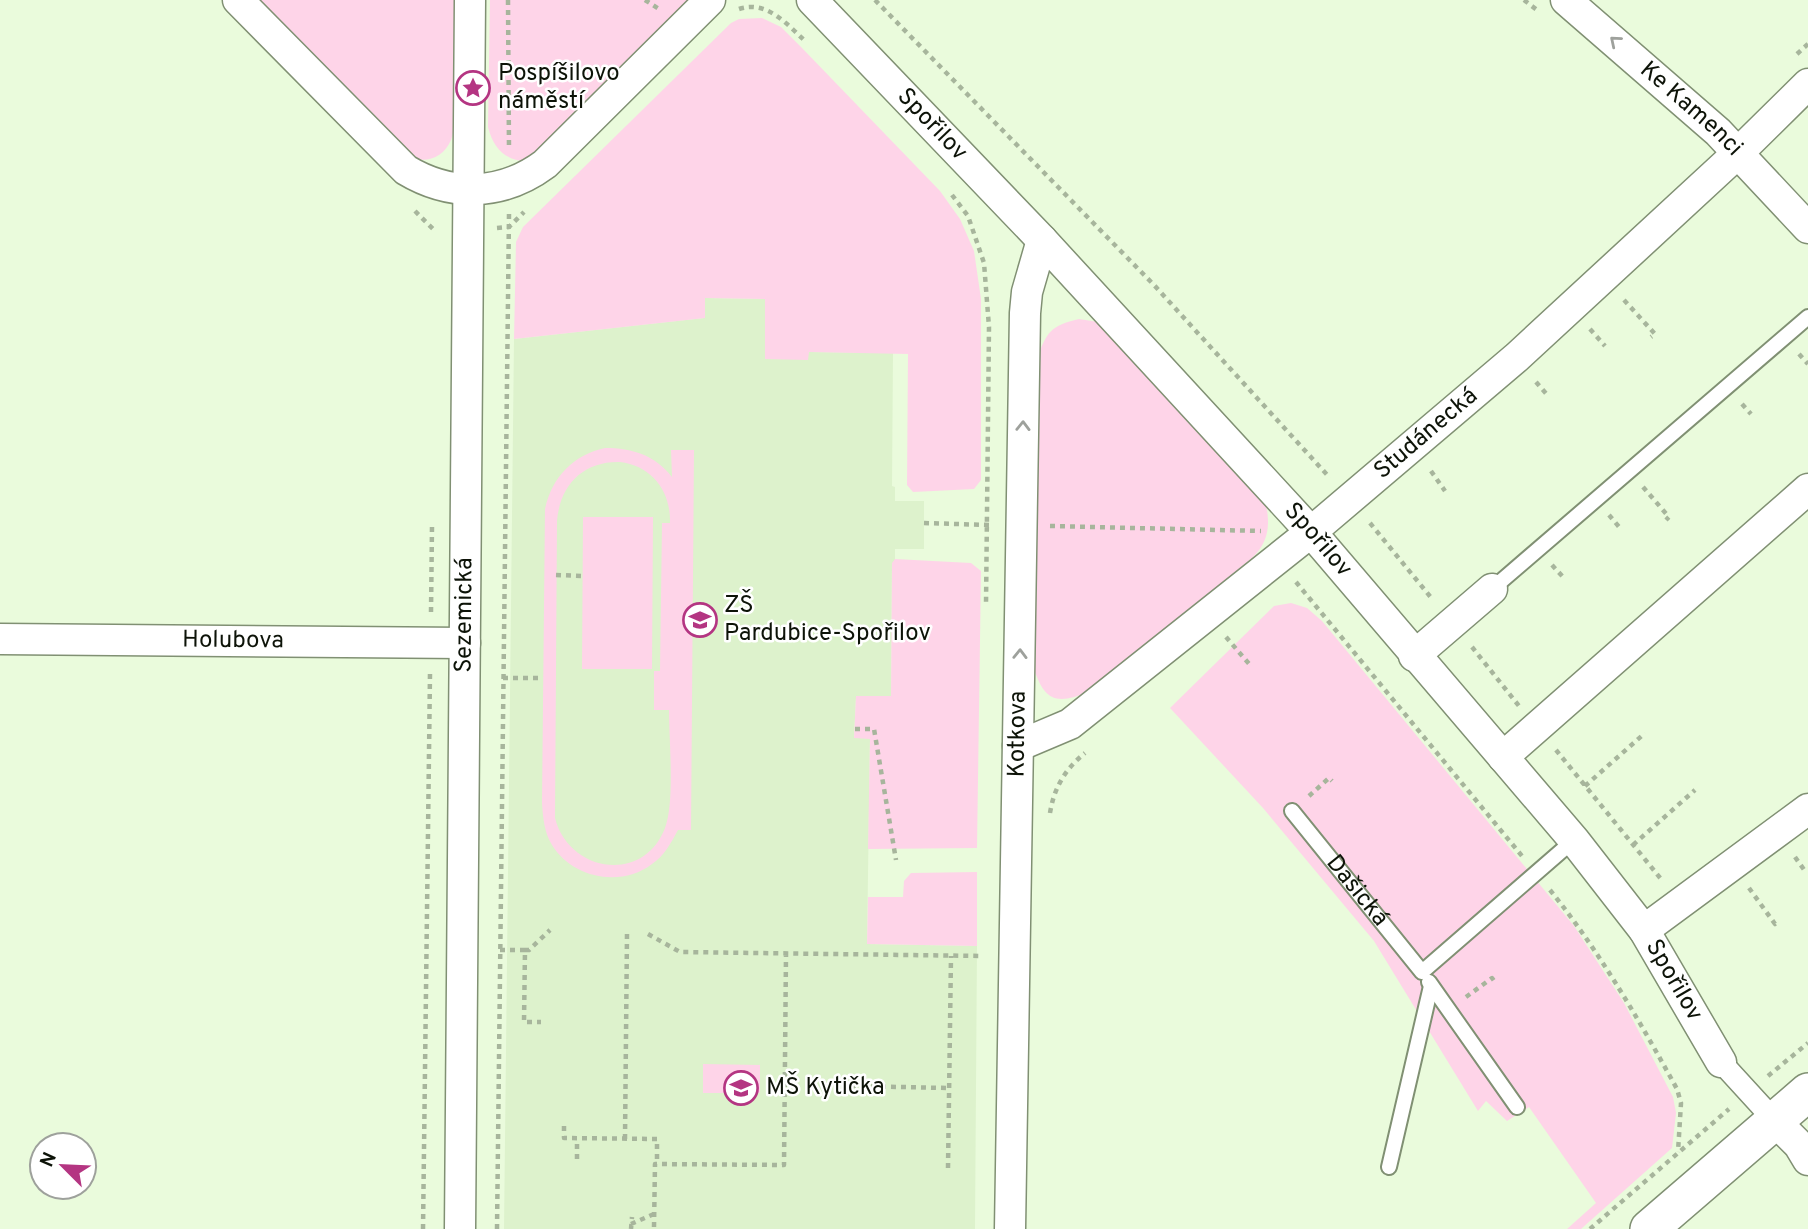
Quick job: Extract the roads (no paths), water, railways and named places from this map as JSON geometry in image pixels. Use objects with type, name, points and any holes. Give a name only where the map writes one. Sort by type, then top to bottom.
[{"type":"street","points":[[239,0],[406,170],[436,186],[468,191],[509,185],[528,177],[545,164],[710,0]]},
{"type":"street","name":"Sezemická","points":[[460,1229],[470,0]]},
{"type":"street","name":"Spořilov","points":[[812,0],[1042,240],[1311,533],[1574,840],[1644,930],[1721,1062],[1774,1119]]},
{"type":"street","name":"Ke Kamenci","points":[[1566,0],[1671,88],[1739,152],[1808,228]]},
{"type":"street","name":"Studánecká","points":[[1018,746],[1070,724],[1311,533],[1517,357],[1739,152],[1808,84]]},
{"type":"street","name":"Kotkova","points":[[1010,1229],[1025,313],[1027,292],[1042,240]]},
{"type":"street","points":[[1503,757],[1808,489]]},
{"type":"street","points":[[1415,656],[1492,589]]},
{"type":"street","name":"Holubova","points":[[0,639],[465,643]]},
{"type":"street","points":[[1644,930],[1808,809]]},
{"type":"street","points":[[1649,1229],[1808,1092]]},
{"type":"street","points":[[1774,1119],[1799,1145],[1808,1160]]},
{"type":"lane","points":[[1492,589],[1808,317]]},
{"type":"lane","name":"Dašická","points":[[1292,811],[1422,972],[1517,1107]]},
{"type":"lane","points":[[1422,972],[1574,840]]},
{"type":"lane","points":[[1389,1167],[1431,986]]},
{"type":"place","name":"Pospíšilovo náměstí","points":[[473,88]]},
{"type":"place","name":"ZŠ Pardubice-Spořilov","points":[[700,620]]},
{"type":"place","name":"MŠ Kytička","points":[[741,1088]]}]
